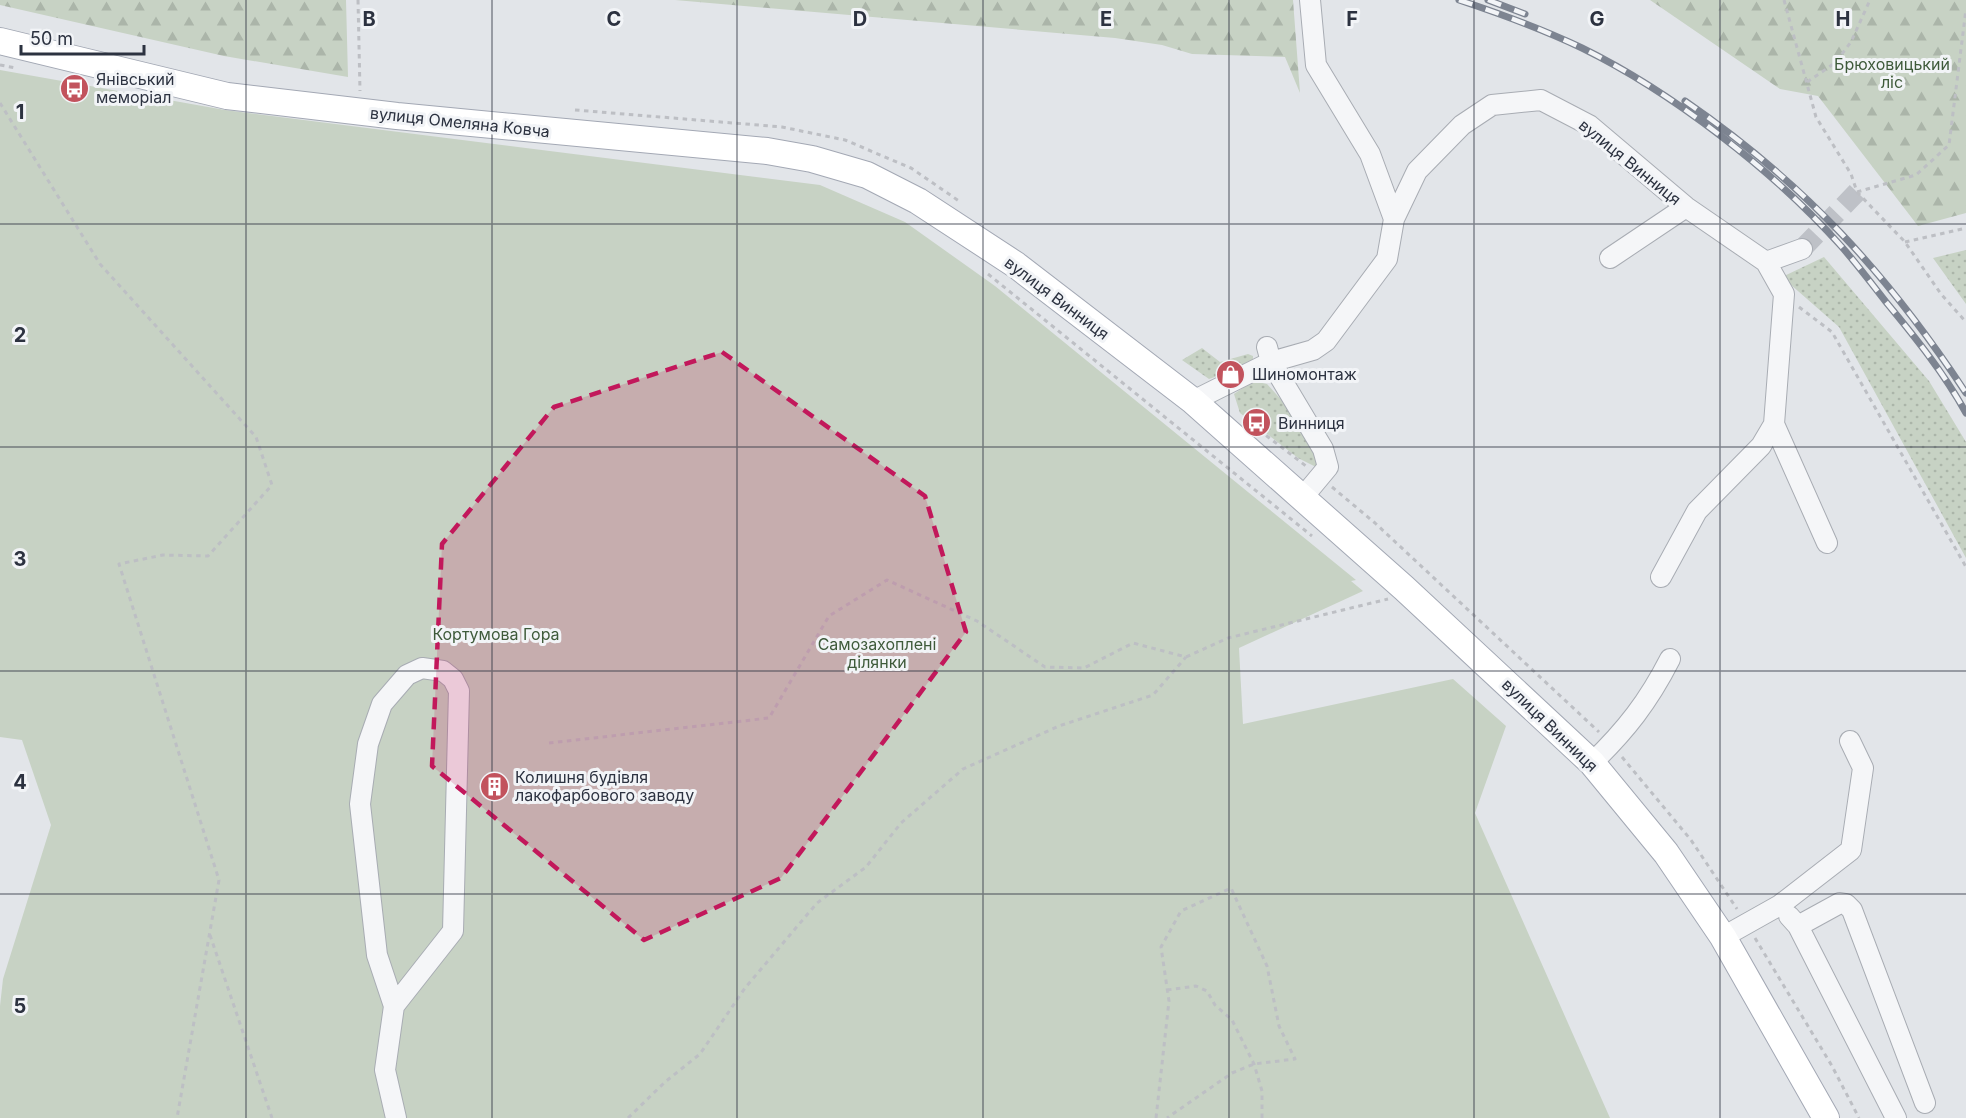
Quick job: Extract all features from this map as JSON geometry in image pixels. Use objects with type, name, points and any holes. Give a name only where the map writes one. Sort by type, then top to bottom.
[{"type":"main road","name":"вулиця Омеляна Ковча","points":[[0,41],[227,96],[357,112],[767,151],[812,159],[867,175],[918,201]]},
{"type":"main road","name":"вулиця Винниця","points":[[918,201],[1016,265],[1192,401],[1404,588],[1592,763],[1666,853],[1723,937],[1826,1118]]},
{"type":"street","points":[[1310,0],[1316,64],[1370,154],[1394,219]]},
{"type":"street","name":"вулиця Винниця","points":[[1192,401],[1269,355],[1313,350],[1326,341],[1387,259],[1394,219],[1417,171],[1462,125],[1491,105],[1540,100],[1588,125],[1686,207],[1766,262],[1784,294]]},
{"type":"street","points":[[1610,258],[1686,207]]},
{"type":"street","points":[[1766,262],[1802,249]]},
{"type":"street","points":[[1661,577],[1697,511],[1761,446],[1774,424],[1784,294]]},
{"type":"street","points":[[1269,355],[1323,449],[1328,467],[1303,497]]},
{"type":"street","points":[[1774,424],[1827,543]]},
{"type":"street","points":[[1592,763],[1612,744],[1651,697],[1670,659]]},
{"type":"street","points":[[394,1006],[453,931],[459,691],[453,679],[443,671],[422,668],[407,675],[382,704],[368,744],[360,804],[377,955],[394,1006],[385,1070],[396,1118]]},
{"type":"street","points":[[1723,937],[1780,905],[1851,850],[1863,768],[1850,741]]},
{"type":"street","points":[[1798,926],[1840,903],[1846,904],[1852,910],[1925,1103]]},
{"type":"street","points":[[1780,905],[1798,926],[1896,1118]]},
{"type":"path","points":[[357,112],[360,93],[358,0]]},
{"type":"path","points":[[1784,0],[1816,117],[1851,174],[1857,192],[1905,242],[1941,294],[1966,322]]},
{"type":"path","points":[[1807,82],[1835,63],[1851,42],[1870,0]]},
{"type":"path","points":[[1857,192],[1916,175],[1949,145],[1966,9]]},
{"type":"path","points":[[0,65],[23,69]]},
{"type":"path","points":[[0,103],[100,264],[256,437],[272,485],[208,556],[164,555],[119,564],[219,880],[177,1118]]},
{"type":"path","points":[[1905,242],[1966,228]]},
{"type":"path","points":[[981,269],[1316,539]]},
{"type":"path","points":[[1784,294],[1832,332],[1966,567]]},
{"type":"path","points":[[1251,424],[1375,523]]},
{"type":"path","points":[[549,743],[769,718],[829,616],[887,580],[977,621],[1045,667],[1084,668],[1133,643],[1186,657]]},
{"type":"path","points":[[628,1118],[664,1082],[700,1054],[745,988],[816,903],[866,867],[901,823],[963,769],[1059,726],[1153,695],[1186,657],[1228,638],[1385,601],[1404,588]]},
{"type":"path","points":[[1156,1118],[1169,1001],[1161,947],[1181,911],[1231,888],[1267,966],[1279,1026],[1295,1059],[1254,1064],[1232,1073],[1167,1118]]},
{"type":"path","points":[[210,934],[272,1118]]},
{"type":"path","points":[[1167,990],[1196,987],[1207,991],[1215,1005],[1232,1020],[1254,1064],[1262,1091],[1262,1118]]},
{"type":"highlighted area","points":[[722,352],[925,496],[966,632],[781,878],[644,940],[432,766],[442,544],[554,407]]},
{"type":"green space","points":[[0,0],[346,0],[348,77],[224,56],[0,5]]},
{"type":"green space","points":[[675,0],[1293,0],[1300,93],[1285,57],[1192,54],[1162,45],[1115,38]]},
{"type":"green space","name":"Брюховицький ліс","points":[[1650,0],[1966,0],[1966,213],[1918,226],[1818,96],[1780,89]]},
{"type":"green space","name":"Кортумова Гора","points":[[0,70],[225,110],[820,185],[905,222],[995,286],[1356,580],[1351,581],[1363,591],[1239,648],[1243,724],[1453,679],[1506,726],[1475,813],[1610,1118],[0,1118],[0,1006],[3,979],[51,825],[22,740],[0,737]]},
{"type":"green space","points":[[1966,250],[1966,304],[1933,258]]},
{"type":"green space","points":[[1824,257],[1929,381],[1966,442],[1966,558],[1839,327],[1782,277]]},
{"type":"green space","points":[[1202,348],[1220,362],[1248,354],[1253,356],[1253,360],[1241,368],[1209,379],[1182,360]]},
{"type":"green space","points":[[1253,381],[1267,384],[1293,413],[1316,446],[1318,468],[1298,458],[1240,413],[1234,394]]},
{"type":"tunnel","points":[[1802,249],[1857,192]]},
{"type":"railway","points":[[1459,0],[1506,16],[1582,48],[1651,87],[1720,135],[1785,190],[1847,253],[1929,356],[1966,413]]},
{"type":"railway","points":[[1488,0],[1525,14]]},
{"type":"railway","points":[[1685,101],[1768,164],[1840,233],[1906,308],[1966,393]]},
{"type":"place","name":"Янівський меморіал","points":[[75,88]]},
{"type":"place","name":"Шиномонтаж","points":[[1231,374]]},
{"type":"place","name":"Винниця","points":[[1257,423]]},
{"type":"place","name":"Колишня будівля лакофарбового заводу","points":[[494,786]]},
{"type":"park label","name":"Самозахоплені ділянки","points":[[877,653]]}]
